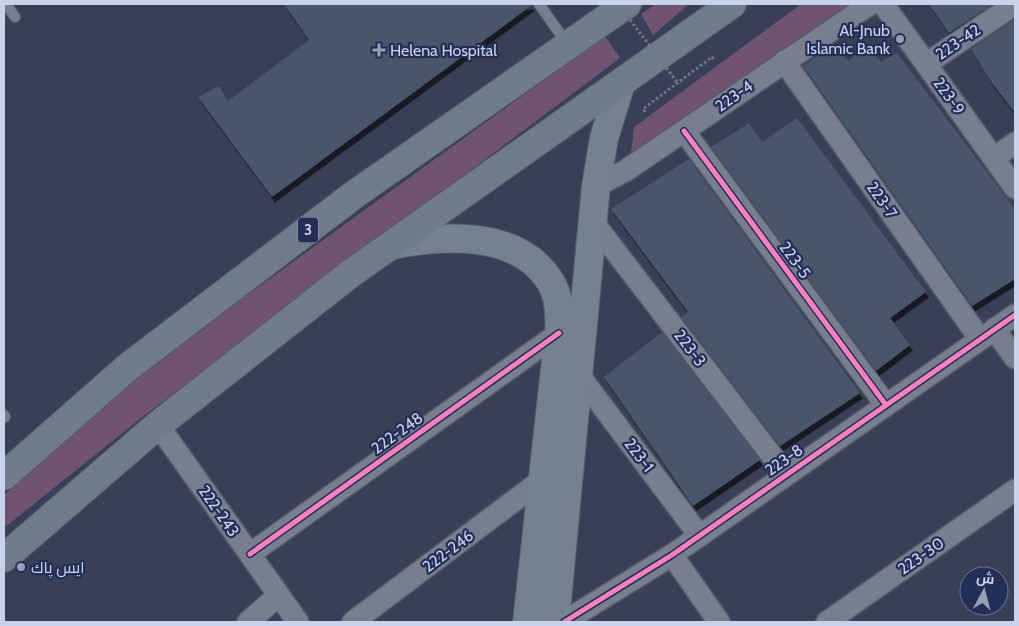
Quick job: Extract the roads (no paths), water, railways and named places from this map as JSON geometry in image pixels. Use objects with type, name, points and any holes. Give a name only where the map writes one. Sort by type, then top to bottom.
[{"type":"highway","name":"3","points":[[4,476],[128,367],[354,194],[627,4]]},
{"type":"highway","points":[[4,558],[158,425],[350,274],[732,4]]},
{"type":"main road","points":[[555,622],[596,186],[604,138],[621,83]]},
{"type":"main road","points":[[392,245],[415,240],[456,239],[509,246],[532,259],[551,282],[560,308],[559,333],[527,622]]},
{"type":"street","name":"223-4","points":[[596,186],[625,172],[784,61],[870,4]]},
{"type":"street","name":"223-9","points":[[883,4],[1015,188]]},
{"type":"street","name":"223-42","points":[[926,64],[1015,4]]},
{"type":"street","name":"223-7","points":[[784,61],[987,334],[1015,358]]},
{"type":"street","name":"223-5","points":[[684,131],[886,405]]},
{"type":"street","points":[[994,158],[1015,143]]},
{"type":"street","name":"223-3","points":[[593,222],[786,474]]},
{"type":"street","name":"223-8","points":[[564,622],[672,554],[1015,315]]},
{"type":"street","name":"222-248","points":[[250,554],[559,333]]},
{"type":"street","name":"223-1","points":[[579,375],[699,535]]},
{"type":"street","name":"222-243","points":[[158,425],[298,622]]},
{"type":"street","name":"222-246","points":[[352,622],[543,479]]},
{"type":"street","name":"223-30","points":[[827,622],[1015,490]]},
{"type":"street","points":[[672,554],[720,622]]},
{"type":"street","points":[[248,622],[279,595]]},
{"type":"lane","points":[[6,4],[15,17]]},
{"type":"lane","points":[[539,4],[568,46]]},
{"type":"place","name":"Al-Jnub Islamic Bank","points":[[900,39]]},
{"type":"place","name":"Helena Hospital","points":[[379,50]]},
{"type":"place","name":"ايس پاك","points":[[21,567]]}]
